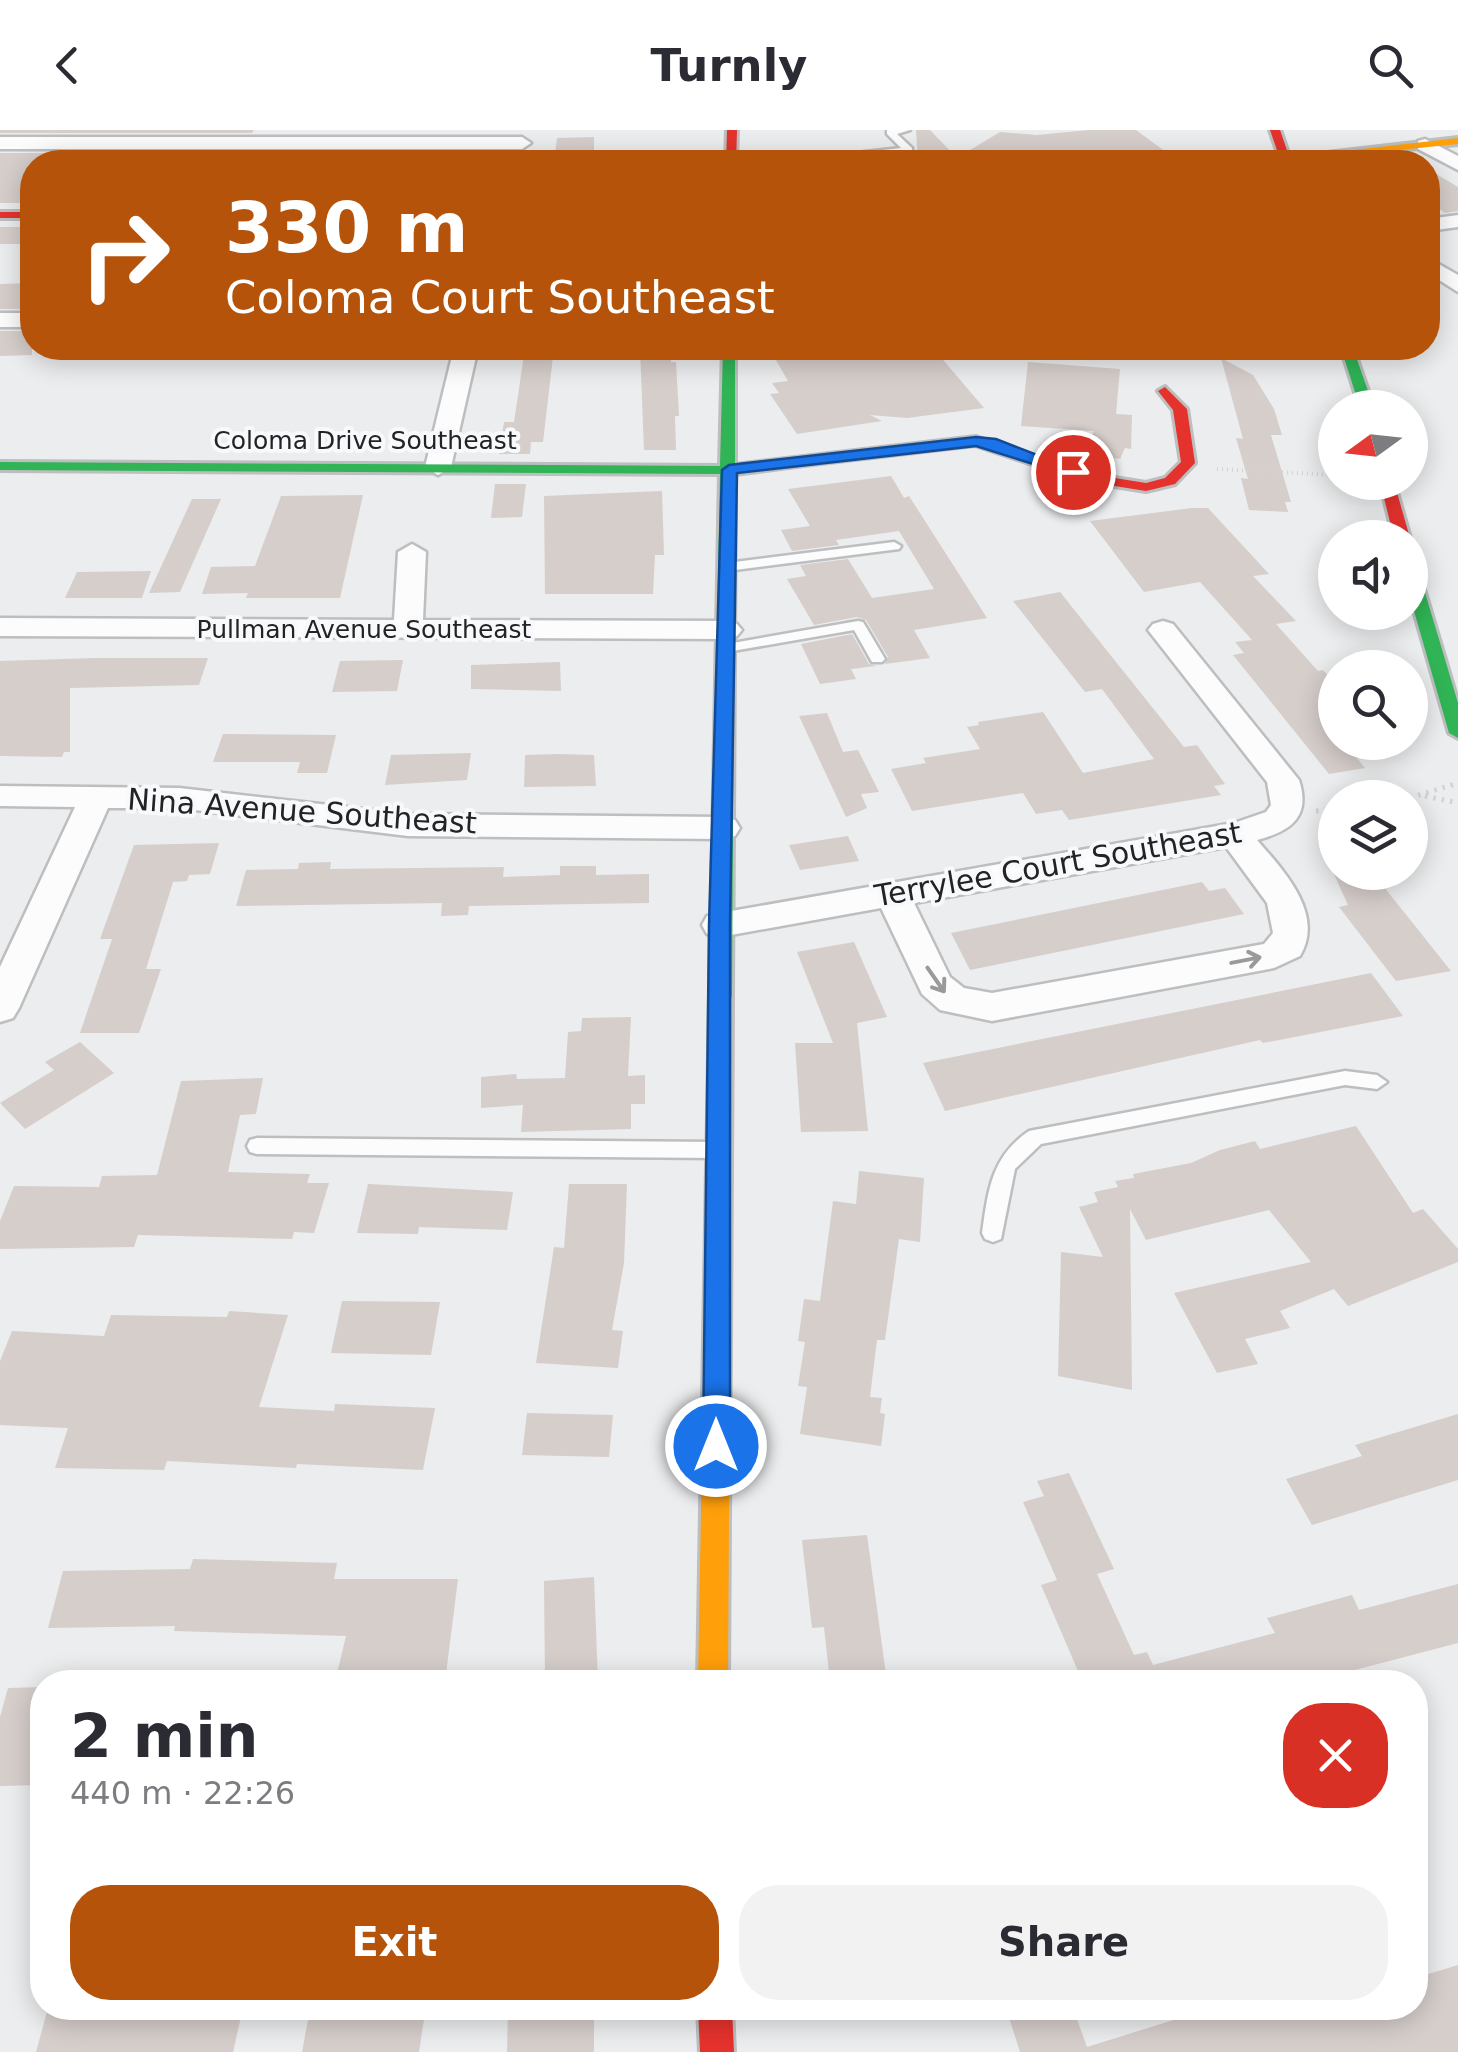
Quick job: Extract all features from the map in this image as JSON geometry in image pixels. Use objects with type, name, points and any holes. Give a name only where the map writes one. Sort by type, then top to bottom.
[{"type":"street","points":[[0,143],[291,136],[522,145]]},
{"type":"street","points":[[1377,150],[1458,141]]},
{"type":"street","points":[[1426,144],[1436,150]]},
{"type":"street","points":[[438,467],[463,360]]},
{"type":"street","points":[[713,1670],[729,360]]},
{"type":"street","points":[[1351,360],[1361,390]]},
{"type":"street","points":[[1165,392],[1180,409],[1186,468]]},
{"type":"street","name":"Coloma Drive Southeast","points":[[0,466],[729,470],[976,441],[991,442],[1123,487],[1173,480],[1186,468]]},
{"type":"street","points":[[408,629],[412,552]]},
{"type":"street","name":"Pullman Avenue Southeast","points":[[0,627],[408,629],[727,639]]},
{"type":"street","name":"Terrylee Court Southeast","points":[[720,925],[1234,834],[1277,820],[1288,812],[1291,800],[1282,780],[1164,630]]},
{"type":"street","points":[[1428,630],[1458,734]]},
{"type":"street","name":"Nina Avenue Southeast","points":[[0,796],[179,798],[408,825],[723,828]]},
{"type":"street","points":[[0,1008],[97,796]]},
{"type":"street","points":[[892,894],[935,985],[953,1000],[992,1007],[1274,955],[1287,947],[1293,923],[1285,904],[1234,834]]},
{"type":"street","points":[[716,2020],[717,2052]]},
{"type":"lane","points":[[904,130],[890,132],[910,150]]},
{"type":"lane","points":[[728,567],[894,546]]},
{"type":"lane","points":[[727,639],[858,625],[877,659]]},
{"type":"lane","points":[[992,1233],[1002,1168],[1014,1150],[1036,1137],[1345,1078],[1377,1082]]},
{"type":"lane","points":[[257,1146],[718,1150]]},
{"type":"path","points":[[1186,468],[1318,474]]},
{"type":"path","points":[[1428,794],[1458,783]]},
{"type":"path","points":[[1428,797],[1458,803]]},
{"type":"building","points":[[0,130],[254,130],[0,133]]},
{"type":"building","points":[[916,130],[930,130],[949,150],[917,150]]},
{"type":"building","points":[[1136,130],[1163,150],[970,150],[1000,132],[1037,135]]},
{"type":"building","points":[[594,137],[594,150],[556,150],[557,138]]},
{"type":"building","points":[[0,153],[20,153],[20,203],[0,203]]},
{"type":"building","points":[[1440,176],[1458,187],[1458,211],[1445,213],[1440,209]]},
{"type":"building","points":[[0,227],[20,227],[20,244],[0,244]]},
{"type":"building","points":[[20,283],[20,309],[0,309],[0,284]]},
{"type":"building","points":[[0,331],[20,331],[20,355],[0,356]]},
{"type":"building","points":[[523,360],[553,360],[543,442],[531,442],[530,454],[499,454],[504,422],[514,422]]},
{"type":"building","points":[[640,360],[671,360],[676,362],[679,416],[675,416],[676,450],[644,450]]},
{"type":"building","points":[[776,360],[943,360],[984,408],[907,418],[870,415],[882,421],[797,434],[770,394],[779,393],[772,383],[788,381]]},
{"type":"building","points":[[1222,360],[1253,375],[1274,409],[1282,435],[1271,435],[1291,502],[1285,502],[1288,512],[1249,510],[1241,478],[1248,479],[1236,438],[1243,439]]},
{"type":"building","points":[[1028,362],[1120,369],[1116,414],[1132,415],[1131,449],[1125,448],[1120,459],[1084,453],[1094,431],[1021,426]]},
{"type":"building","points":[[891,476],[904,498],[909,496],[987,618],[914,630],[930,658],[885,664],[888,657],[866,620],[857,617],[814,625],[787,579],[806,576],[800,565],[848,559],[872,598],[934,589],[899,531],[792,551],[781,530],[810,526],[788,489]]},
{"type":"building","points":[[495,484],[526,484],[522,517],[491,518]]},
{"type":"building","points":[[662,491],[664,555],[655,555],[653,594],[545,594],[544,496]]},
{"type":"building","points":[[363,495],[340,598],[202,594],[211,567],[255,566],[281,496]]},
{"type":"building","points":[[192,499],[221,499],[180,592],[149,593]]},
{"type":"building","points":[[1208,508],[1269,574],[1253,576],[1296,621],[1276,624],[1318,671],[1318,760],[1359,760],[1365,768],[1329,774],[1233,655],[1244,653],[1235,642],[1252,640],[1200,582],[1144,592],[1090,521]]},
{"type":"building","points":[[151,571],[142,598],[65,598],[77,572]]},
{"type":"building","points":[[1060,592],[1184,747],[1197,745],[1225,784],[1214,786],[1221,795],[1069,820],[1062,810],[1036,814],[1023,793],[912,811],[891,769],[926,763],[923,758],[980,749],[967,727],[979,725],[978,722],[1043,712],[1083,773],[1154,759],[1102,689],[1085,692],[1013,601]]},
{"type":"building","points":[[852,634],[869,664],[876,666],[851,669],[856,679],[820,684],[801,644]]},
{"type":"building","points":[[208,658],[199,685],[70,688],[70,752],[64,752],[62,757],[0,756],[0,661]]},
{"type":"building","points":[[403,660],[397,691],[332,692],[340,661]]},
{"type":"building","points":[[560,662],[561,691],[471,689],[471,665]]},
{"type":"building","points":[[827,713],[843,752],[858,750],[879,792],[861,794],[867,808],[846,817],[799,716]]},
{"type":"building","points":[[223,734],[336,735],[327,773],[297,773],[300,762],[213,762]]},
{"type":"building","points":[[471,753],[467,780],[385,785],[391,755]]},
{"type":"building","points":[[525,755],[594,755],[596,786],[524,787]]},
{"type":"building","points":[[848,836],[859,861],[800,870],[789,845]]},
{"type":"building","points":[[219,843],[210,874],[189,875],[187,881],[173,882],[146,969],[161,969],[139,1033],[80,1033],[112,939],[100,939],[134,845]]},
{"type":"building","points":[[331,862],[330,869],[504,867],[503,877],[560,875],[560,866],[596,866],[596,875],[649,874],[649,903],[469,906],[468,915],[441,916],[442,903],[236,906],[246,870],[298,869],[299,863]]},
{"type":"building","points":[[1202,882],[1209,891],[1225,888],[1244,914],[970,970],[951,933]]},
{"type":"building","points":[[1341,890],[1386,890],[1451,971],[1396,981],[1339,907],[1348,905]]},
{"type":"building","points":[[854,942],[887,1017],[857,1023],[868,1131],[801,1132],[795,1043],[833,1043],[797,952]]},
{"type":"building","points":[[1371,973],[1403,1016],[1263,1043],[1260,1040],[945,1111],[923,1063]]},
{"type":"building","points":[[631,1017],[628,1076],[645,1075],[645,1104],[631,1104],[631,1129],[521,1132],[523,1105],[481,1108],[481,1077],[516,1074],[517,1079],[565,1078],[568,1032],[581,1031],[582,1018]]},
{"type":"building","points":[[80,1042],[114,1073],[25,1129],[0,1103],[54,1070],[45,1062]]},
{"type":"building","points":[[263,1078],[256,1114],[240,1115],[228,1172],[310,1174],[307,1183],[329,1183],[314,1233],[294,1232],[292,1239],[138,1235],[134,1247],[0,1249],[0,1221],[14,1186],[99,1187],[102,1176],[157,1175],[181,1081]]},
{"type":"building","points":[[1356,1126],[1413,1213],[1423,1209],[1458,1249],[1458,1262],[1348,1306],[1334,1289],[1280,1311],[1290,1328],[1245,1339],[1258,1364],[1217,1373],[1174,1293],[1311,1262],[1269,1210],[1146,1240],[1130,1209],[1132,1390],[1058,1376],[1061,1252],[1103,1257],[1079,1207],[1098,1202],[1094,1192],[1118,1187],[1115,1181],[1134,1178],[1133,1174],[1191,1163],[1255,1141],[1260,1149]]},
{"type":"building","points":[[859,1171],[924,1178],[920,1242],[899,1239],[885,1340],[877,1340],[870,1397],[882,1398],[880,1413],[885,1414],[881,1446],[800,1434],[807,1387],[798,1386],[805,1342],[798,1341],[804,1299],[820,1301],[833,1201],[856,1204]]},
{"type":"building","points":[[368,1184],[513,1192],[507,1230],[419,1227],[418,1234],[357,1233]]},
{"type":"building","points":[[569,1184],[627,1184],[624,1263],[612,1330],[623,1331],[618,1368],[536,1363],[554,1247],[564,1248]]},
{"type":"building","points":[[342,1301],[440,1302],[431,1355],[331,1353]]},
{"type":"building","points":[[229,1311],[288,1315],[259,1407],[334,1411],[335,1404],[435,1408],[423,1470],[167,1461],[164,1470],[55,1468],[68,1428],[0,1425],[0,1361],[12,1331],[104,1336],[111,1315],[227,1317]]},
{"type":"building","points":[[527,1413],[613,1415],[609,1457],[522,1455]]},
{"type":"building","points":[[1458,1414],[1458,1480],[1312,1525],[1286,1479],[1362,1456],[1355,1445]]},
{"type":"building","points":[[1069,1473],[1114,1569],[1097,1574],[1134,1655],[1147,1652],[1153,1665],[1275,1633],[1267,1618],[1352,1595],[1359,1610],[1458,1584],[1458,1643],[1355,1670],[1078,1670],[1041,1585],[1057,1580],[1023,1502],[1044,1496],[1037,1481]]},
{"type":"building","points":[[867,1535],[885,1670],[829,1670],[824,1627],[812,1628],[802,1540]]},
{"type":"building","points":[[193,1559],[337,1563],[334,1579],[458,1579],[447,1670],[338,1670],[346,1636],[174,1631],[175,1626],[48,1628],[63,1571],[190,1569]]},
{"type":"building","points":[[594,1577],[598,1670],[545,1670],[544,1581]]},
{"type":"building","points":[[30,1687],[30,1785],[0,1786],[0,1717],[8,1688]]},
{"type":"building","points":[[1458,1965],[1458,2052],[1020,2052],[1010,2020],[1077,2020],[1087,2047],[1174,2020],[1428,2020],[1428,1974]]},
{"type":"building","points":[[45,2020],[240,2020],[233,2052],[36,2052]]},
{"type":"building","points":[[308,2020],[424,2020],[419,2052],[302,2052]]},
{"type":"building","points":[[508,2020],[594,2020],[594,2052],[507,2052]]},
{"type":"traffic: fast","points":[[721,997],[729,360]]},
{"type":"traffic: fast","points":[[1351,360],[1361,390]]},
{"type":"traffic: fast","points":[[0,466],[729,470],[812,460]]},
{"type":"traffic: fast","points":[[1428,630],[1458,733]]},
{"type":"traffic: slow","points":[[1371,150],[1458,141]]},
{"type":"traffic: slow","points":[[713,1670],[721,997]]},
{"type":"traffic: jam","points":[[731,150],[732,130]]},
{"type":"traffic: jam","points":[[1275,130],[1282,150]]},
{"type":"traffic: jam","points":[[0,215],[20,215]]},
{"type":"traffic: jam","points":[[812,460],[976,441],[1088,478],[1146,487],[1170,481],[1188,463],[1180,409],[1165,391]]},
{"type":"traffic: jam","points":[[1392,500],[1397,520]]},
{"type":"traffic: jam","points":[[716,2020],[717,2052]]},
{"type":"route","points":[[716,1446],[729,470],[976,441],[991,442],[1073,472]]}]
